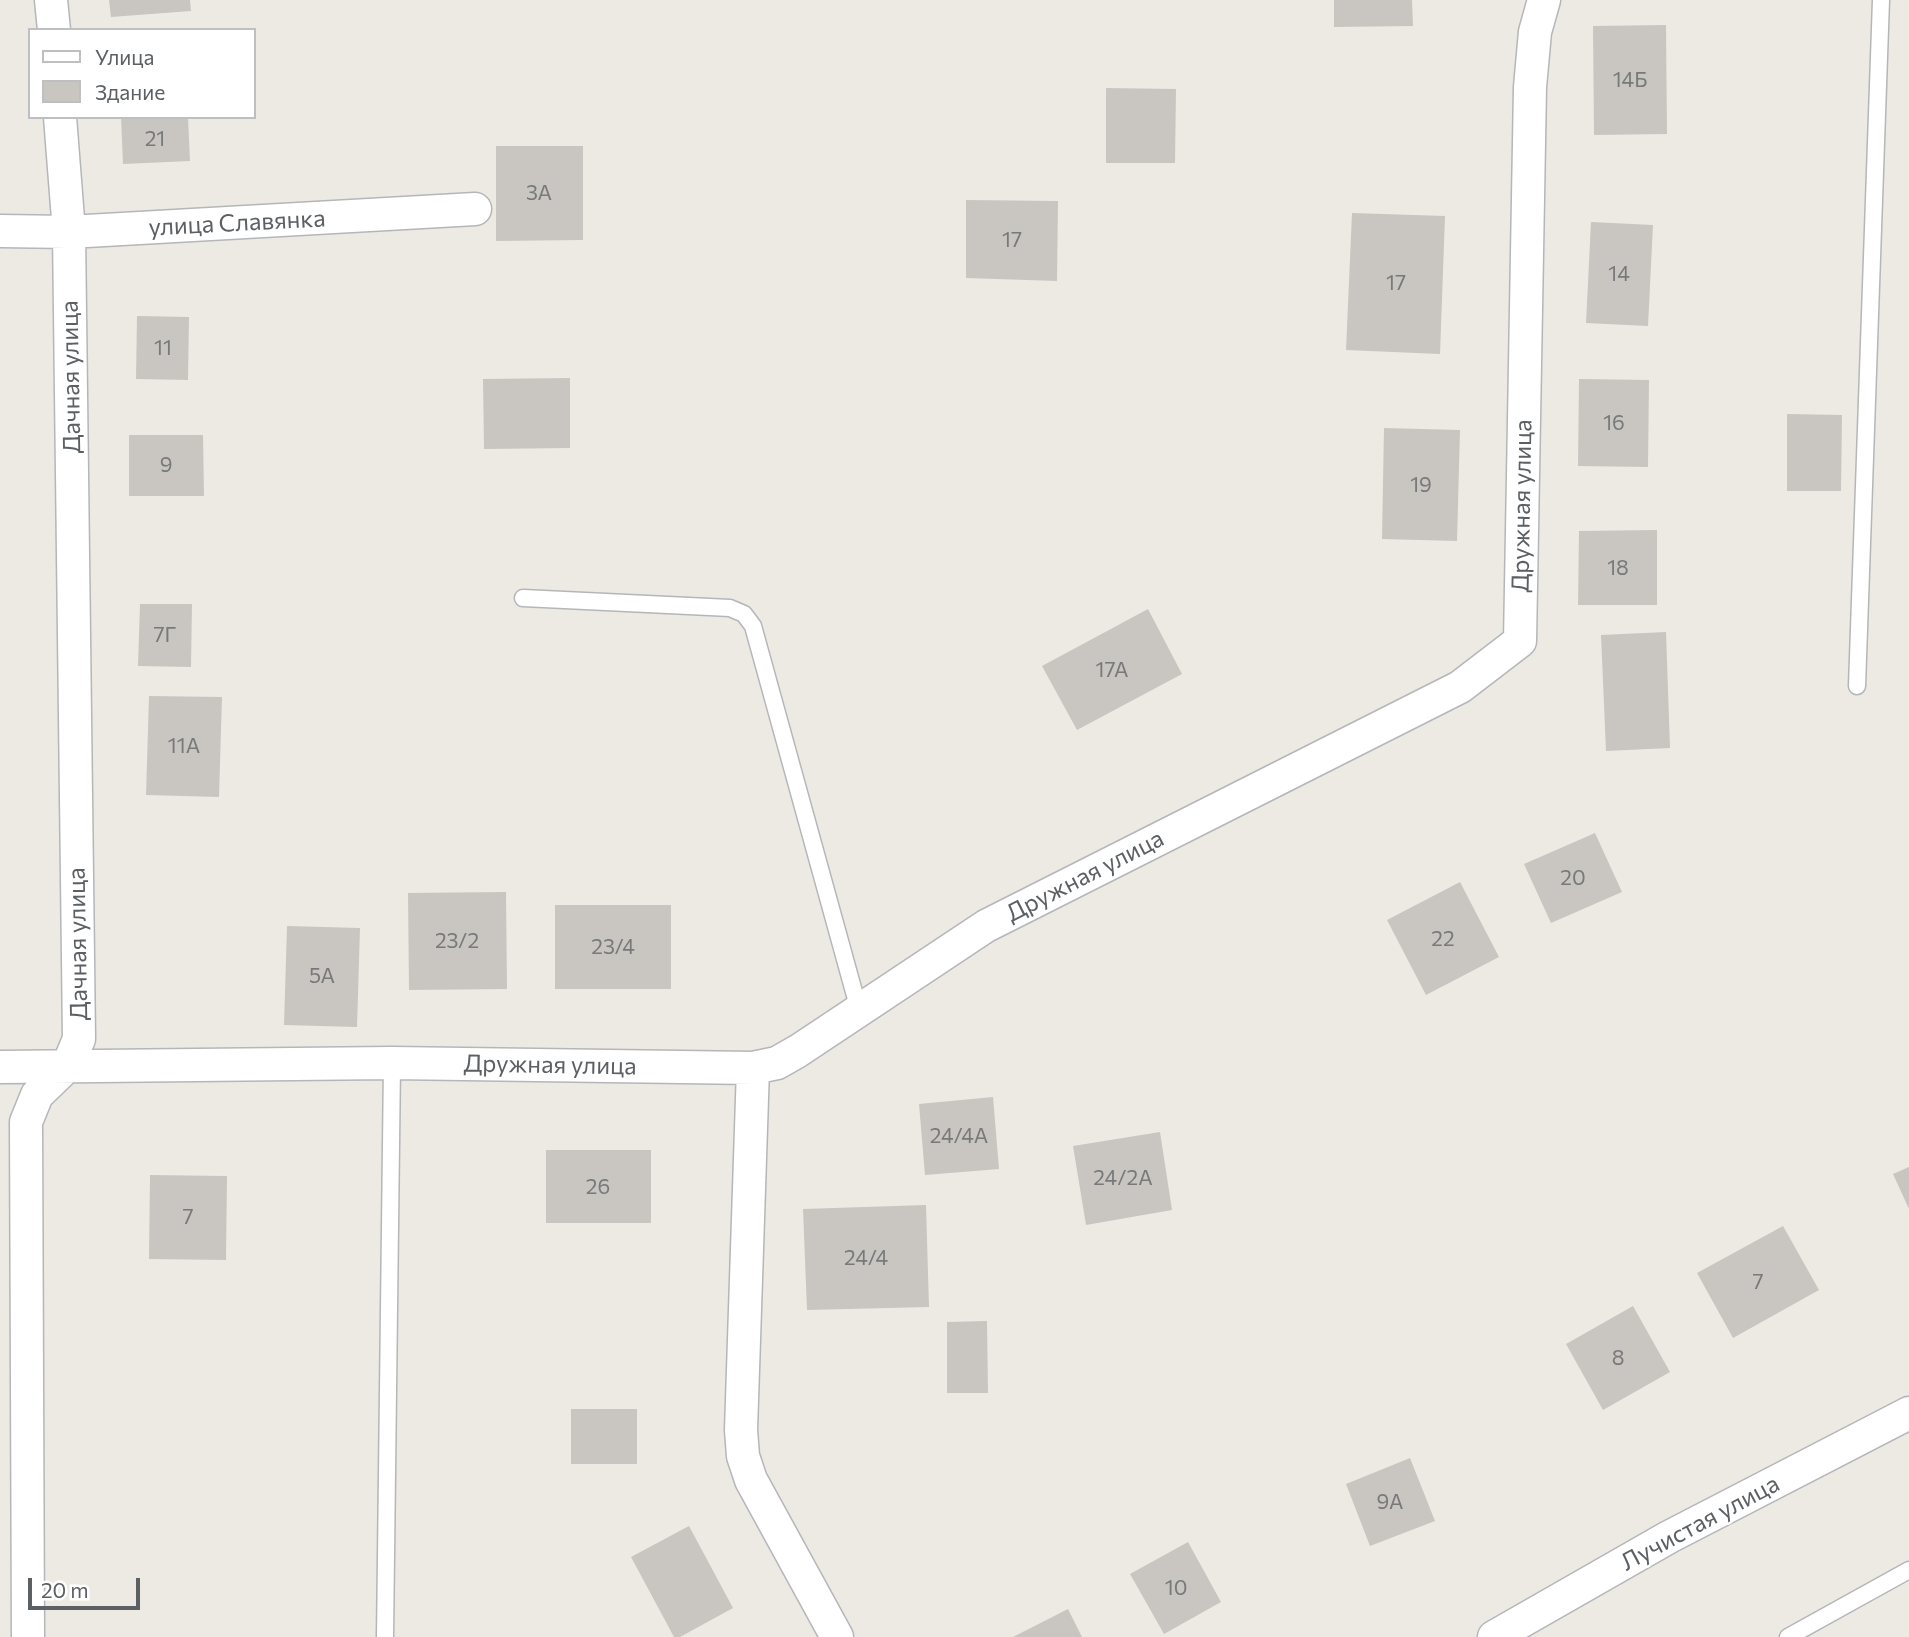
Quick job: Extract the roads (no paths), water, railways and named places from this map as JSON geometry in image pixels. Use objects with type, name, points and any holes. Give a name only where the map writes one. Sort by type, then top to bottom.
[{"type":"street","points":[[51,0],[54,28]]},
{"type":"street","name":"Дружная улица","points":[[0,1067],[392,1063],[754,1068],[777,1063],[986,926],[1460,687],[1520,640],[1530,88],[1535,32],[1544,0]]},
{"type":"street","name":"Дачная улица","points":[[28,1637],[26,1122],[37,1095],[68,1065],[79,1039],[69,232],[60,119]]},
{"type":"street","name":"улица Славянка","points":[[0,231],[69,232],[475,209]]},
{"type":"street","points":[[754,1068],[741,1430],[743,1456],[751,1480],[837,1637]]},
{"type":"street","name":"Лучистая улица","points":[[1494,1637],[1670,1538],[1909,1413]]},
{"type":"lane","points":[[1857,686],[1881,0]]},
{"type":"lane","points":[[523,598],[730,608],[744,614],[753,626],[859,1010]]},
{"type":"lane","points":[[385,1637],[392,1063]]},
{"type":"lane","points":[[1788,1637],[1909,1570]]}]
